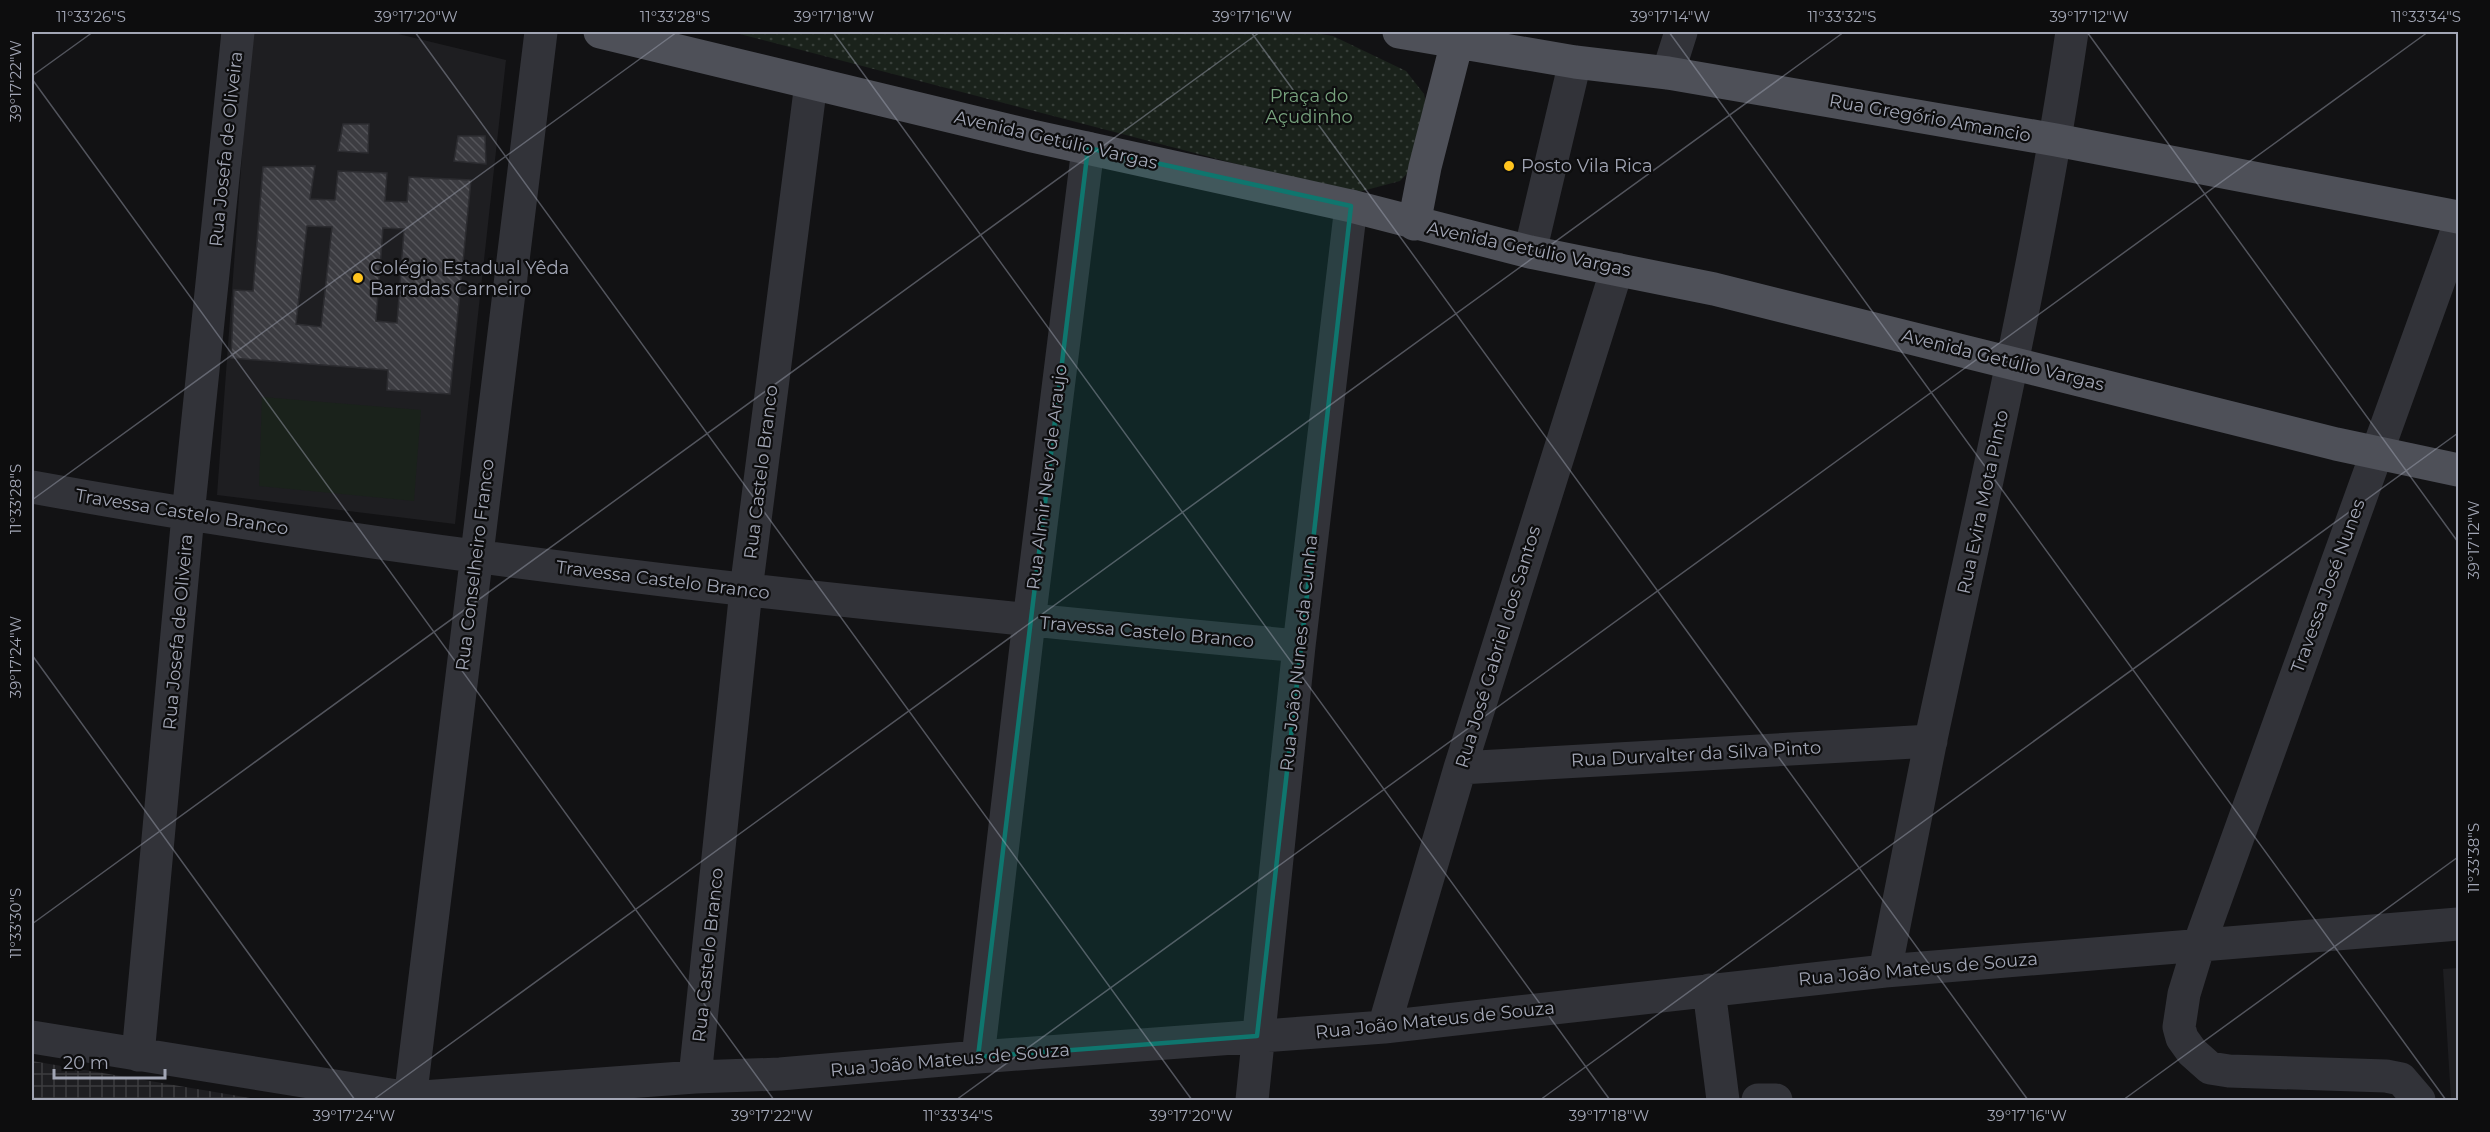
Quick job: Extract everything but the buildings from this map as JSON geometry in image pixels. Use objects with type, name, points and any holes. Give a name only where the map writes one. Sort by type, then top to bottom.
[{"type":"main road","name":"Avenida Getúlio Vargas","points":[[600,32],[1088,148],[1351,206],[1530,252],[1714,289],[2376,453],[2458,470]]},
{"type":"main road","name":"Rua Gregório Amancio","points":[[1399,32],[1575,62],[1668,73],[2056,140],[2458,217]]},
{"type":"main road","points":[[1414,224],[1425,167],[1457,42]]},
{"type":"street","name":"Rua Josefa de Oliveira","points":[[138,1055],[188,515],[238,32]]},
{"type":"street","name":"Rua Conselheiro Franco","points":[[410,1099],[541,32]]},
{"type":"street","points":[[1668,73],[1681,32]]},
{"type":"street","name":"Rua Evira Mota Pinto","points":[[1885,971],[1931,741],[2013,362],[2056,140],[2072,32]]},
{"type":"street","points":[[1530,252],[1575,62]]},
{"type":"street","name":"Rua Castelo Branco","points":[[695,1077],[746,590],[811,83]]},
{"type":"street","name":"Rua Almir Nery de Araujo","points":[[978,1057],[1088,148]]},
{"type":"street","name":"Rua João Nunes da Cunha","points":[[1252,1101],[1299,646],[1351,206]]},
{"type":"street","name":"Travessa José Nunes","points":[[2419,1101],[2401,1080],[2386,1076],[2229,1071],[2210,1068],[2192,1052],[2182,1038],[2180,1027],[2184,994],[2199,945],[2458,228]]},
{"type":"street","name":"Rua José Gabriel dos Santos","points":[[1384,1027],[1460,768],[1617,269]]},
{"type":"street","name":"Travessa Castelo Branco","points":[[32,487],[188,515],[476,558],[1029,621],[1299,646]]},
{"type":"street","name":"Rua Durvalter da Silva Pinto","points":[[1460,768],[1931,741]]},
{"type":"street","name":"Rua João Mateus de Souza","points":[[32,1037],[410,1099],[695,1077],[781,1087],[978,1057],[1384,1027],[1885,971],[2458,924]]},
{"type":"street","points":[[1709,990],[1723,1101]]},
{"type":"street","points":[[1758,1101],[1776,1101]]},
{"type":"highlighted area","points":[[1088,148],[1351,206],[1257,1036],[978,1057]]},
{"type":"shaded area","name":"Colégio Estadual Yêda Barradas Carneiro","points":[[251,32],[390,32],[506,60],[455,524],[217,495]]},
{"type":"shaded area","points":[[2458,968],[2458,1100],[2451,1100],[2443,969]]},
{"type":"shaded area","points":[[32,1061],[262,1100],[32,1100]]},
{"type":"green space","name":"Praça do Açudinho","points":[[732,32],[1308,32],[1333,36],[1406,71],[1424,94],[1432,130],[1422,158],[1400,181],[1351,194]]},
{"type":"green space","points":[[262,397],[421,410],[414,501],[259,486]]},
{"type":"place","name":"Posto Vila Rica","points":[[1509,166]]},
{"type":"place","name":"Colégio Estadual Yêda Barradas Carneiro","points":[[358,278]]}]
